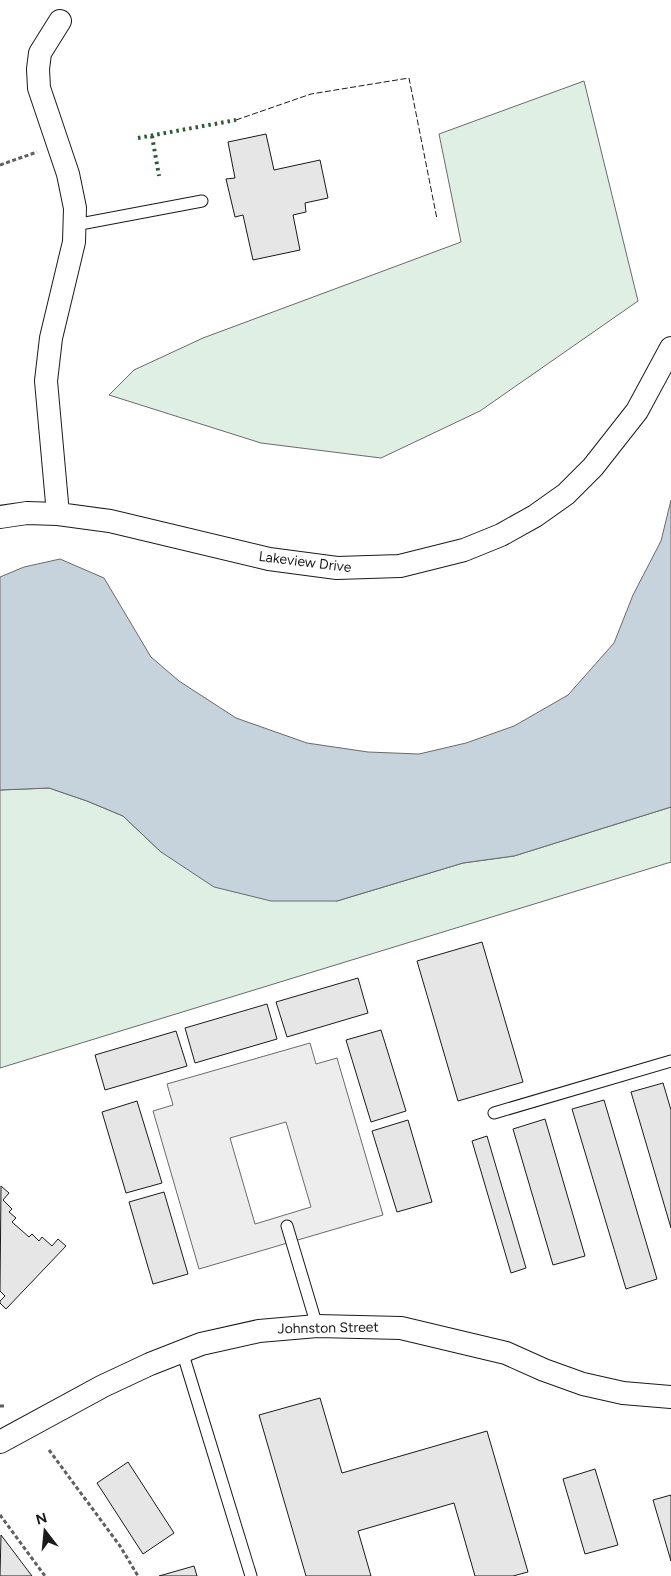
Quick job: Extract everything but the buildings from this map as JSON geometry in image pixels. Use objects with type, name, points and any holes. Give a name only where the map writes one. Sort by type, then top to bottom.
[{"type":"street","points":[[58,514],[46,380],[52,338],[74,242],[75,208],[59,144],[39,88],[38,69],[40,53],[60,21]]},
{"type":"street","name":"Lakeview Drive","points":[[0,517],[27,513],[58,514],[110,521],[269,560],[337,568],[400,566],[464,550],[501,535],[534,516],[566,494],[593,467],[637,410],[671,348]]},
{"type":"street","name":"Johnston Street","points":[[0,1442],[103,1386],[201,1344],[259,1331],[317,1326],[402,1328],[506,1353],[544,1370],[584,1384],[623,1393],[671,1397]]},
{"type":"lane","points":[[75,225],[202,201]]},
{"type":"lane","points":[[494,1112],[671,1060]]},
{"type":"lane","points":[[288,1226],[317,1326]]},
{"type":"lane","points":[[182,1352],[251,1576]]},
{"type":"path","points":[[0,165],[59,144]]},
{"type":"path","points":[[0,1406],[6,1406]]},
{"type":"path","points":[[50,1450],[120,1546],[138,1576]]},
{"type":"path","points":[[0,1515],[45,1576]]},
{"type":"green space","points":[[584,81],[638,301],[480,411],[381,458],[261,443],[109,395],[134,370],[203,338],[461,242],[439,134]]},
{"type":"green space","points":[[49,788],[123,816],[161,852],[337,901],[463,863],[514,856],[671,807],[671,862],[0,1068],[0,790]]},
{"type":"shaded area","points":[[671,500],[671,807],[514,856],[463,863],[337,901],[271,901],[214,887],[161,852],[123,816],[87,801],[49,788],[0,790],[0,577],[24,567],[60,559],[104,578],[151,657],[179,681],[236,718],[307,743],[368,752],[419,754],[466,743],[514,726],[568,695],[614,643],[633,595],[661,541]]},
{"type":"shaded area","points":[[310,1043],[316,1064],[337,1058],[383,1215],[199,1269],[153,1111],[173,1105],[167,1084]],"holes":[[[286,1122],[311,1207],[255,1224],[230,1138]]]},
{"type":"hedge","points":[[138,138],[236,120]]},
{"type":"hedge","points":[[152,136],[159,176]]},
{"type":"fence","points":[[236,120],[311,94],[409,78],[437,219]]}]
